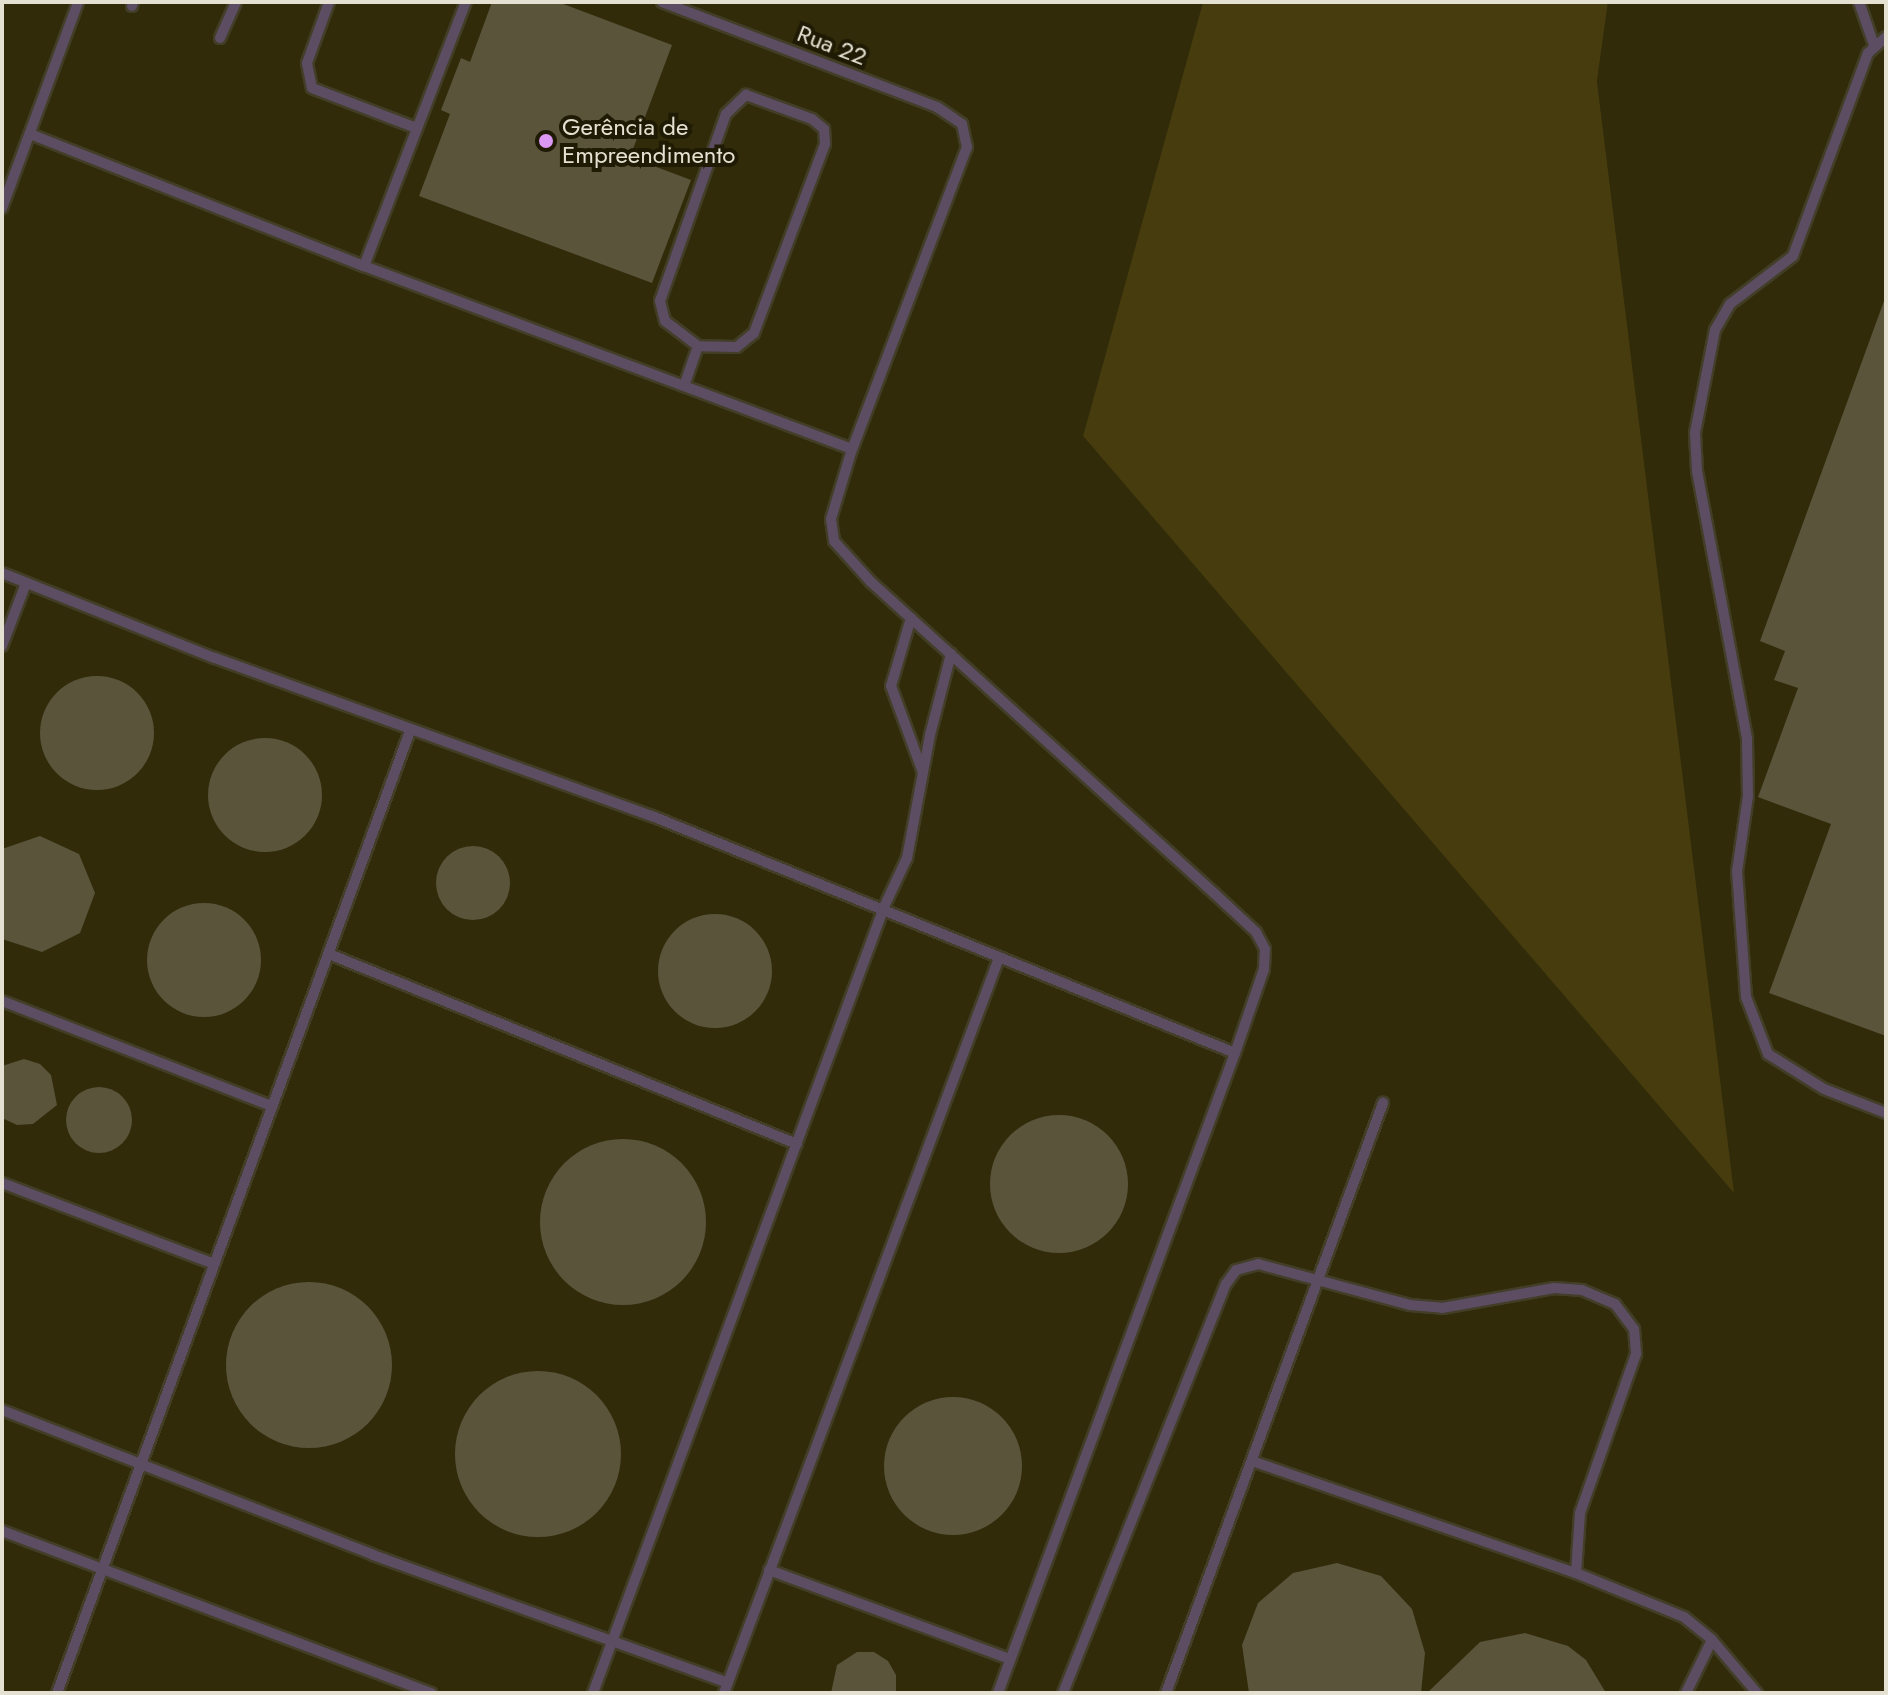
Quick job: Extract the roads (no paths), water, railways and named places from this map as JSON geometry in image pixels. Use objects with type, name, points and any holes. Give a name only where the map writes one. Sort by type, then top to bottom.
[{"type":"lane","points":[[2,208],[78,2]]},
{"type":"lane","points":[[220,38],[236,2]]},
{"type":"lane","points":[[329,2],[307,63],[312,88],[416,128]]},
{"type":"lane","points":[[364,266],[466,2]]},
{"type":"lane","name":"Rua 22","points":[[662,2],[937,107],[962,124],[967,147],[852,449]]},
{"type":"lane","points":[[1859,2],[1874,45]]},
{"type":"lane","points":[[1886,37],[1874,45],[1793,256],[1730,304],[1715,330],[1695,433],[1697,471],[1747,739],[1748,796],[1737,871],[1746,997],[1768,1054],[1824,1089],[1886,1113]]},
{"type":"lane","points":[[759,96],[819,124],[825,144],[754,333],[737,347],[698,346],[663,318],[662,294],[726,114],[740,98],[759,96]]},
{"type":"lane","points":[[30,134],[364,266],[852,449],[831,519],[834,541],[911,618],[1260,938],[1264,969],[1235,1053],[998,1693]]},
{"type":"lane","points":[[684,386],[698,346]]},
{"type":"lane","points":[[2,573],[410,731],[652,816],[884,907],[999,958],[1235,1053]]},
{"type":"lane","points":[[2,646],[26,583]]},
{"type":"lane","points":[[911,618],[891,686],[923,772]]},
{"type":"lane","points":[[593,1693],[884,907],[912,843],[923,772],[951,654]]},
{"type":"lane","points":[[57,1693],[410,731]]},
{"type":"lane","points":[[329,954],[797,1144]]},
{"type":"lane","points":[[2,1410],[140,1465],[613,1641],[726,1688],[999,958]]},
{"type":"lane","points":[[2,1001],[272,1106]]},
{"type":"lane","points":[[1166,1693],[1383,1103]]},
{"type":"lane","points":[[2,1183],[214,1264]]},
{"type":"lane","points":[[1063,1693],[1229,1277],[1245,1265],[1258,1264],[1380,1301],[1442,1308],[1554,1288],[1582,1290],[1622,1309],[1634,1329],[1636,1354],[1580,1513],[1576,1573]]},
{"type":"lane","points":[[1252,1461],[1576,1573],[1672,1610],[1712,1640],[1757,1693]]},
{"type":"lane","points":[[2,1531],[431,1693]]},
{"type":"lane","points":[[769,1570],[1010,1659]]},
{"type":"lane","points":[[1686,1693],[1712,1640]]},
{"type":"place","name":"Gerência de Empreendimento","points":[[546,141]]}]
